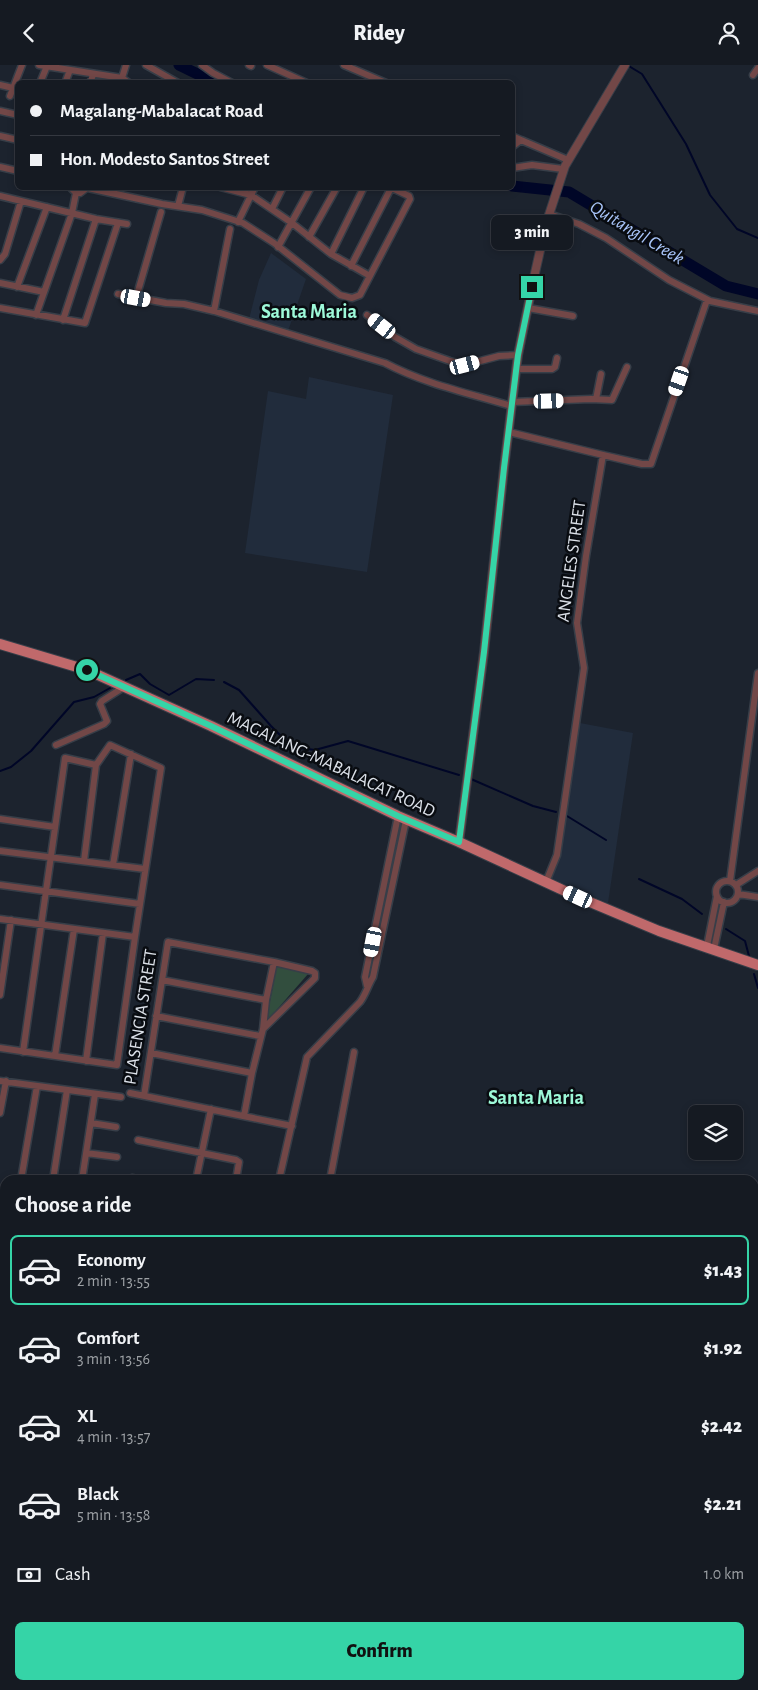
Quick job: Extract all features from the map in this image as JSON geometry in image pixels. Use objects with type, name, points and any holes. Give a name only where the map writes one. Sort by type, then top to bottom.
[{"type":"main road","name":"MAGALANG-MABALACAT ROAD","points":[[0,644],[87,670],[211,726],[402,818],[546,882],[659,931],[711,944],[758,965]]},
{"type":"street","points":[[16,80],[22,65]]},
{"type":"street","points":[[39,65],[116,80]]},
{"type":"street","points":[[121,80],[126,65]]},
{"type":"street","points":[[146,65],[173,80]]},
{"type":"street","points":[[202,65],[226,80]]},
{"type":"street","points":[[267,65],[301,80]]},
{"type":"street","points":[[344,65],[379,80]]},
{"type":"street","points":[[41,80],[46,66]]},
{"type":"street","points":[[459,842],[484,652],[518,355],[528,308],[546,224],[563,169],[624,67]]},
{"type":"street","points":[[753,75],[758,68]]},
{"type":"street","points":[[66,80],[70,71]]},
{"type":"street","points":[[91,80],[93,75]]},
{"type":"street","points":[[10,96],[15,83]]},
{"type":"street","points":[[0,85],[13,88]]},
{"type":"street","points":[[0,111],[15,114]]},
{"type":"street","points":[[0,136],[15,139]]},
{"type":"street","points":[[515,137],[568,160]]},
{"type":"street","points":[[515,145],[522,140]]},
{"type":"street","points":[[515,168],[532,165],[563,169]]},
{"type":"street","points":[[0,167],[15,170]]},
{"type":"street","points":[[36,315],[72,213],[73,190],[86,190]]},
{"type":"street","points":[[102,190],[178,207],[202,210],[238,221],[256,231],[340,295],[352,298],[360,295],[410,199],[409,196],[396,190]]},
{"type":"street","points":[[178,207],[181,190]]},
{"type":"street","points":[[232,190],[252,195],[292,223],[331,254],[370,276]]},
{"type":"street","points":[[238,221],[254,190]]},
{"type":"street","points":[[272,209],[282,190]]},
{"type":"street","points":[[278,247],[309,190]]},
{"type":"street","points":[[309,237],[335,190]]},
{"type":"street","points":[[331,254],[363,190]]},
{"type":"street","points":[[351,266],[390,190]]},
{"type":"street","points":[[0,196],[127,225]]},
{"type":"street","points":[[0,260],[5,254],[21,201]]},
{"type":"street","points":[[17,287],[47,207]]},
{"type":"street","points":[[136,298],[161,211]]},
{"type":"street","points":[[550,214],[606,238],[669,280],[707,299],[758,311]]},
{"type":"street","points":[[63,320],[96,219]]},
{"type":"street","points":[[0,308],[84,323],[118,223]]},
{"type":"street","points":[[214,311],[230,229]]},
{"type":"street","points":[[0,283],[44,292]]},
{"type":"street","points":[[118,294],[166,303],[184,304],[214,311],[385,363],[408,375],[426,381],[512,404],[596,399],[612,400],[627,367]]},
{"type":"street","points":[[509,432],[642,464],[651,463],[707,299]]},
{"type":"street","points":[[528,308],[573,316]]},
{"type":"street","points":[[368,315],[396,337],[416,349],[465,365],[499,356],[518,355]]},
{"type":"street","points":[[517,369],[552,369],[557,359]]},
{"type":"street","points":[[596,399],[601,374]]},
{"type":"street","name":"ANGELES STREET","points":[[546,882],[557,855],[584,668],[577,623],[603,455]]},
{"type":"street","points":[[738,894],[733,883],[758,673]]},
{"type":"street","points":[[56,745],[104,724],[106,721],[100,704],[124,687]]},
{"type":"street","points":[[0,1048],[117,1065],[161,767],[110,745],[96,765],[84,861]]},
{"type":"street","points":[[113,865],[130,754]]},
{"type":"street","points":[[23,1051],[65,758],[96,765]]},
{"type":"street","points":[[282,1175],[307,1057],[365,995],[366,977],[395,830],[402,818]]},
{"type":"street","points":[[367,986],[373,977],[403,833],[402,818]]},
{"type":"street","points":[[0,819],[55,827]]},
{"type":"street","points":[[395,830],[403,833]]},
{"type":"street","points":[[0,851],[145,869]]},
{"type":"street","points":[[711,944],[717,889],[720,883],[733,883],[758,871]]},
{"type":"street","points":[[0,885],[140,904]]},
{"type":"street","points":[[738,894],[758,897]]},
{"type":"street","points":[[717,897],[724,902],[731,902],[737,898],[738,894]]},
{"type":"street","points":[[711,944],[724,902]]},
{"type":"street","points":[[0,919],[135,937]]},
{"type":"street","points":[[0,995],[11,921]]},
{"type":"street","points":[[55,1056],[74,929]]},
{"type":"street","points":[[86,1061],[103,933]]},
{"type":"street","name":"PLASENCIA STREET","points":[[144,1096],[168,942],[274,961]]},
{"type":"street","points":[[244,1116],[263,1029],[266,1000],[274,961],[312,971],[316,976],[263,1029]]},
{"type":"street","points":[[162,980],[266,1000]]},
{"type":"street","points":[[156,1016],[260,1037]]},
{"type":"street","points":[[331,1175],[354,1052]]},
{"type":"street","points":[[151,1053],[252,1073]]},
{"type":"street","points":[[0,1113],[3,1081],[120,1097]]},
{"type":"street","points":[[22,1175],[37,1086]]},
{"type":"street","points":[[54,1175],[67,1090]]},
{"type":"street","points":[[130,1093],[292,1126]]},
{"type":"street","points":[[83,1175],[95,1094]]},
{"type":"street","points":[[197,1175],[211,1109]]},
{"type":"street","points":[[91,1123],[116,1127]]},
{"type":"street","points":[[138,1140],[236,1160],[239,1165],[237,1175]]},
{"type":"street","points":[[86,1153],[117,1157]]},
{"type":"shaded area","points":[[271,253],[306,279],[288,331],[249,319],[259,280]]},
{"type":"shaded area","points":[[309,377],[393,395],[367,572],[245,553],[268,391],[306,399]]},
{"type":"shaded area","points":[[580,723],[633,733],[608,903],[551,878],[560,854]]},
{"type":"green space","points":[[277,965],[308,974],[266,1022]]},
{"type":"waterway","name":"Quitangil Creek","points":[[179,65],[210,80]]},
{"type":"waterway","points":[[627,65],[642,74],[686,144],[710,195],[737,229],[758,238]]},
{"type":"waterway","name":"Quitangil Creek","points":[[515,186],[569,192],[726,286],[758,294]]},
{"type":"waterway","points":[[126,680],[140,674],[150,684],[169,695],[196,679],[214,680]]},
{"type":"waterway","points":[[224,682],[239,690],[286,741],[300,748],[315,750],[348,741],[459,775]]},
{"type":"waterway","points":[[0,771],[11,767],[31,751],[74,702],[94,697],[110,688]]},
{"type":"waterway","points":[[471,779],[533,806],[556,812]]},
{"type":"waterway","points":[[567,816],[606,840]]},
{"type":"waterway","points":[[639,879],[682,899],[702,914]]},
{"type":"waterway","points":[[726,929],[745,941],[749,956]]},
{"type":"waterway","points":[[754,974],[758,988]]},
{"type":"district","name":"Santa Maria","points":[[309,312]]},
{"type":"district","name":"Santa Maria","points":[[536,1098]]},
{"type":"route","points":[[87,670],[211,726],[398,816],[459,842],[484,652],[511,405],[518,355],[532,287]]}]
